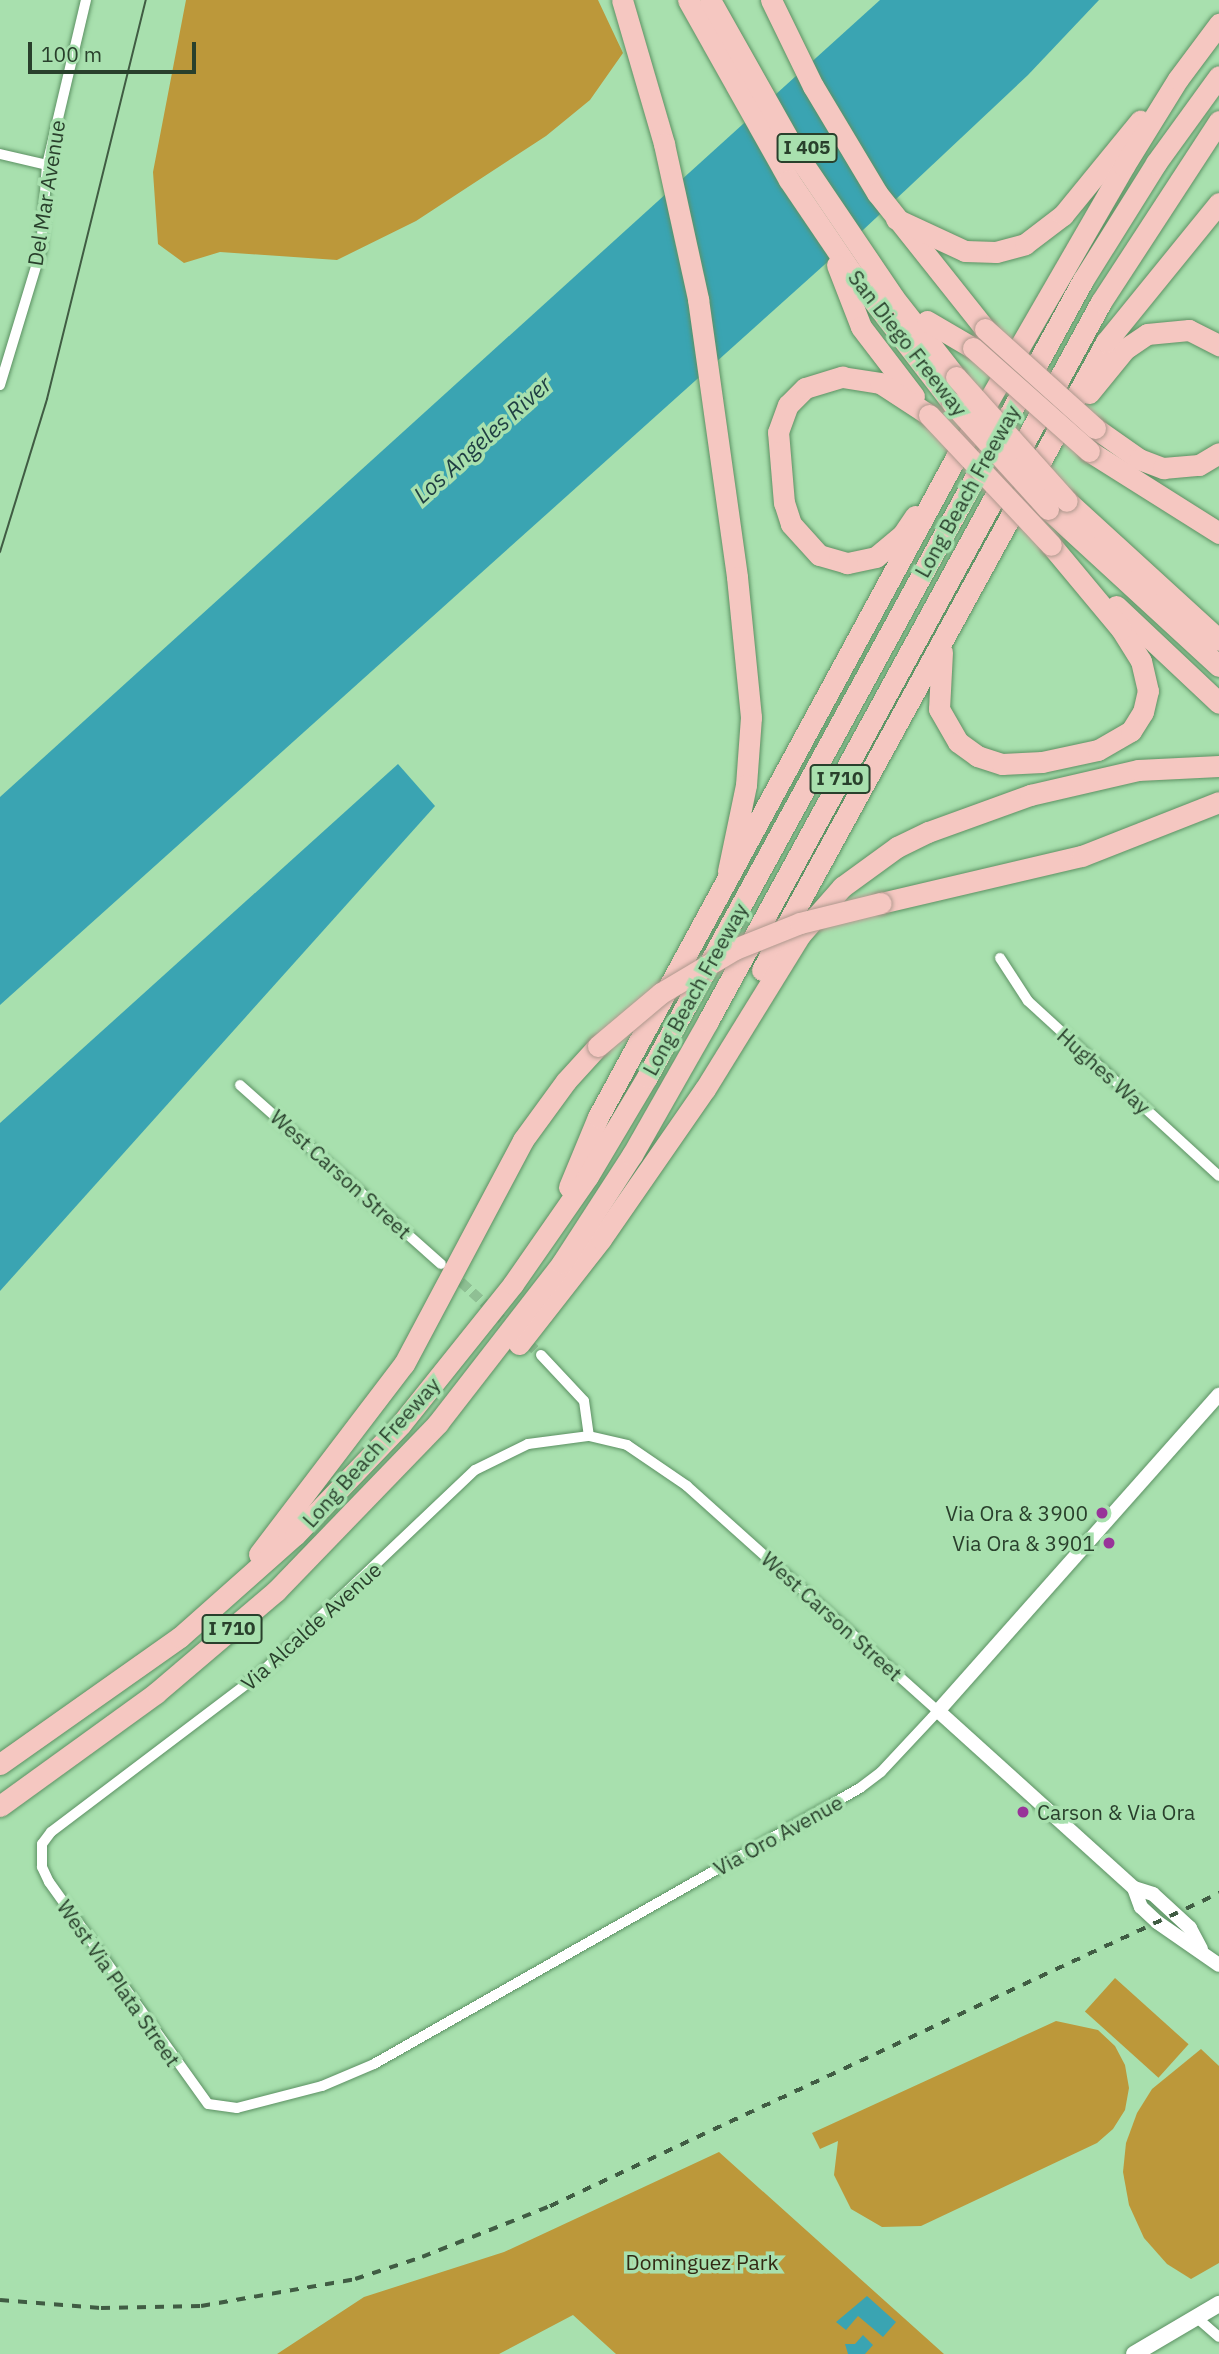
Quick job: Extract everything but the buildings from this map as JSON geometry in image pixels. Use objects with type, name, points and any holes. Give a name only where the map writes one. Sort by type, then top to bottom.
[{"type":"highway","points":[[622,0],[634,37],[694,276],[724,473],[751,717],[746,785],[729,855],[729,881]]},
{"type":"highway","name":"San Diego Freeway","points":[[723,0],[891,300],[927,321],[958,385],[1060,499],[1219,624]]},
{"type":"highway","points":[[771,0],[834,124],[894,218],[985,329],[1095,428],[1139,458],[1163,468],[1199,465],[1219,453]]},
{"type":"highway","points":[[698,2],[891,300]]},
{"type":"highway","name":"San Diego Freeway","points":[[698,2],[743,104],[825,233],[891,300],[958,385],[1060,499],[1219,666]]},
{"type":"highway","points":[[894,218],[951,247],[996,252],[1025,244],[1051,227],[1178,79],[1219,24]]},
{"type":"highway","name":"Long Beach Freeway","points":[[0,1764],[180,1637],[295,1535],[401,1424],[493,1311],[551,1231],[647,1077],[1083,280],[1156,163],[1219,76]]},
{"type":"highway","points":[[551,1231],[598,1116],[729,881],[956,457],[1178,79]]},
{"type":"highway","name":"Long Beach Freeway","points":[[0,1806],[101,1735],[229,1632],[339,1528],[438,1423],[562,1263],[632,1155],[1101,302],[1219,121]]},
{"type":"highway","points":[[686,1114],[1053,439],[1125,314],[1217,206]]},
{"type":"highway","points":[[825,233],[861,327],[929,415],[1051,545],[1121,629],[1141,661],[1147,681],[1145,705],[1139,722],[1122,739],[1098,750],[1042,762],[1002,764],[977,756],[958,742],[939,709],[938,673],[945,636]]},
{"type":"highway","points":[[927,321],[973,348],[1089,451],[1219,533]]},
{"type":"highway","points":[[1053,439],[1116,359],[1140,338],[1178,328],[1201,333],[1219,345]]},
{"type":"highway","points":[[929,415],[880,383],[856,377],[817,382],[796,396],[782,418],[777,446],[784,503],[799,538],[832,560],[847,563],[876,556],[902,535],[956,457]]},
{"type":"highway","points":[[1060,499],[1219,640]]},
{"type":"highway","points":[[1060,499],[1219,650]]},
{"type":"highway","points":[[1051,545],[1219,703]]},
{"type":"highway","points":[[438,1423],[472,1402],[549,1307],[686,1114],[800,935],[842,887],[897,847],[973,814],[1090,779],[1168,765],[1219,766]]},
{"type":"highway","points":[[219,1605],[404,1364],[523,1140],[566,1080],[598,1046],[661,993],[735,949],[800,923],[1082,856],[1211,805]]},
{"type":"main road","points":[[1134,2354],[1219,2304]]},
{"type":"street","name":"Del Mar Avenue","points":[[0,385],[41,250],[47,165],[86,0]]},
{"type":"street","points":[[0,155],[47,165]]},
{"type":"street","name":"Hughes Way","points":[[1000,958],[1028,1001],[1219,1176]]},
{"type":"street","name":"West Carson Street","points":[[240,1085],[441,1264]]},
{"type":"street","points":[[541,1355],[584,1401],[589,1436]]},
{"type":"street","name":"Via Oro Avenue","points":[[219,2108],[237,2108],[322,2086],[396,2052],[860,1788],[938,1711],[1219,1395]]},
{"type":"street","name":"West Carson Street","points":[[589,1436],[627,1446],[687,1486],[1134,1888],[1153,1894],[1190,1928],[1201,1949],[1219,1965]]},
{"type":"street","name":"Via Alcalde Avenue","points":[[42,1844],[57,1828],[185,1735],[261,1673],[475,1470],[528,1444],[589,1436]]},
{"type":"street","name":"West Via Plata Street","points":[[42,1844],[41,1867],[49,1882],[194,2089],[208,2104],[219,2108]]},
{"type":"street","points":[[1196,2317],[1219,2337]]},
{"type":"green space","points":[[186,0],[598,0],[623,53],[590,100],[546,136],[416,221],[337,260],[220,252],[184,263],[158,244],[153,172]]},
{"type":"green space","points":[[1115,1978],[1189,2044],[1158,2078],[1085,2011]]},
{"type":"green space","points":[[1056,2021],[1098,2030],[1115,2046],[1125,2065],[1129,2088],[1125,2110],[1113,2129],[1097,2143],[921,2226],[882,2227],[851,2209],[834,2175],[838,2141],[820,2149],[812,2133]]},
{"type":"green space","points":[[1201,2049],[1219,2066],[1219,2263],[1191,2279],[1167,2264],[1144,2238],[1129,2205],[1123,2172],[1126,2143],[1137,2113],[1152,2089]]},
{"type":"green space","name":"Dominguez Park","points":[[719,2152],[944,2354],[616,2354],[573,2315],[499,2354],[277,2354],[364,2297],[504,2252]]},
{"type":"water","name":"Los Angeles River","points":[[880,0],[1099,0],[1028,75],[862,231],[0,1005],[0,797]]},
{"type":"water","points":[[398,764],[435,806],[0,1291],[0,1123]]},
{"type":"water","points":[[867,2296],[896,2322],[883,2337],[858,2316],[846,2330],[836,2322]]},
{"type":"water","points":[[863,2335],[873,2345],[865,2354],[848,2354],[845,2344],[855,2344]]},
{"type":"tunnel","points":[[450,1272],[541,1355]]},
{"type":"tram line","points":[[0,552],[47,399],[146,0]]},
{"type":"railway","points":[[0,2300],[101,2308],[201,2306],[355,2279],[422,2257],[550,2206],[1219,1893]]},
{"type":"place","name":"Via Ora & 3900","points":[[1102,1513]]},
{"type":"place","name":"Via Ora & 3901","points":[[1109,1543]]},
{"type":"place","name":"Carson & Via Ora","points":[[1023,1812]]}]
